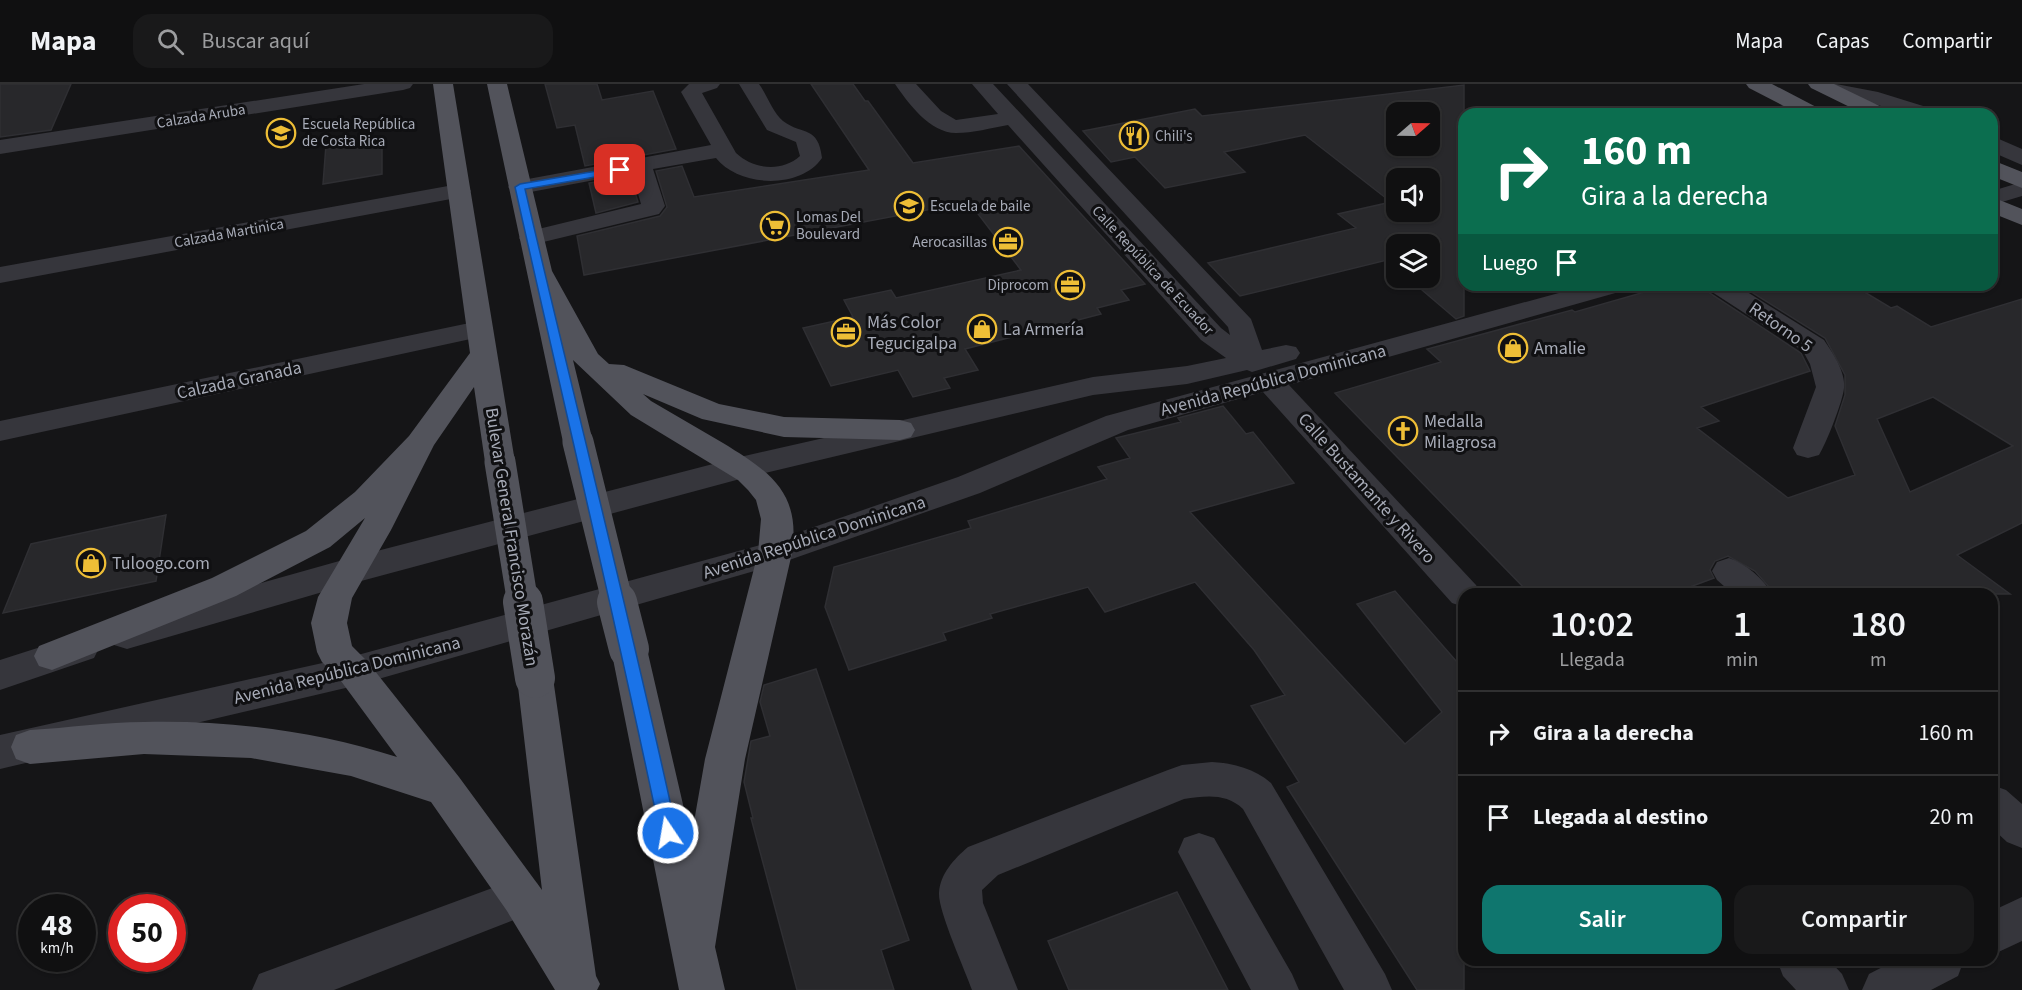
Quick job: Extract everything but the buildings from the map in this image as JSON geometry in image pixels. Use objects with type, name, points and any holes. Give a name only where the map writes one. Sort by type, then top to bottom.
[{"type":"main road","name":"Bulevar General Francisco Morazán","points":[[443,84],[480,342],[535,678],[577,987]]},
{"type":"main road","points":[[497,84],[578,442],[629,649],[702,990]]},
{"type":"main road","points":[[1756,84],[1804,108]]},
{"type":"main road","points":[[1823,87],[1868,108]]},
{"type":"main road","points":[[1998,170],[2022,181]]},
{"type":"main road","points":[[1998,207],[2022,218]]},
{"type":"main road","points":[[534,252],[586,358],[641,408],[759,482],[775,506],[780,530],[776,554],[725,759],[693,947]]},
{"type":"main road","points":[[480,342],[420,443],[375,530],[335,597],[329,623],[335,652],[354,671],[445,789],[522,897],[577,987]]},
{"type":"main road","points":[[586,358],[712,412],[784,427],[900,430]]},
{"type":"main road","points":[[52,656],[224,587],[318,539],[366,500],[420,443]]},
{"type":"main road","points":[[15,749],[144,738],[251,742],[351,759],[445,789]]},
{"type":"street","name":"Calzada Aruba","points":[[0,147],[403,84]]},
{"type":"street","points":[[710,84],[691,92],[721,144],[722,150],[734,165],[757,172],[795,171],[806,165],[811,158],[811,151],[804,139],[775,125],[749,84]]},
{"type":"street","points":[[905,84],[937,119],[946,125],[955,127],[1013,118]]},
{"type":"street","name":"Calle República de Ecuador","points":[[982,84],[1211,334],[1261,372]]},
{"type":"street","name":"Calle República de Ecuador","points":[[1017,84],[1241,325],[1261,372]]},
{"type":"street","points":[[1823,87],[1881,99],[1910,108]]},
{"type":"street","points":[[1998,146],[2022,158]]},
{"type":"street","points":[[520,187],[722,150]]},
{"type":"street","points":[[534,252],[651,209],[653,206],[640,166]]},
{"type":"street","points":[[1998,196],[2022,189]]},
{"type":"street","name":"Calzada Martinica","points":[[0,275],[459,191]]},
{"type":"street","name":"Avenida República Dominicana","points":[[15,749],[354,671],[776,554],[969,485],[1117,423],[1261,372],[1525,291]]},
{"type":"street","name":"Avenida República Dominicana","points":[[0,675],[52,656],[350,572],[740,468],[1093,386],[1187,375],[1261,372],[1592,291]]},
{"type":"street","name":"Retorno 5","points":[[1727,291],[1814,346],[1824,364],[1830,387],[1808,448]]},
{"type":"street","name":"Calzada Granada","points":[[0,431],[480,342]]},
{"type":"street","name":"Calle Bustamante y Rivero","points":[[1261,372],[1459,588]]},
{"type":"street","points":[[1729,571],[1748,588]]},
{"type":"street","points":[[995,990],[961,903],[959,891],[964,877],[983,861],[1182,782],[1205,778],[1250,788],[1257,796],[1369,990]]},
{"type":"street","points":[[1998,808],[2022,830]]},
{"type":"street","points":[[1199,852],[1276,990]]},
{"type":"street","points":[[275,990],[522,897]]},
{"type":"street","points":[[1998,931],[2022,918]]},
{"type":"street","points":[[1804,966],[1826,990]]},
{"type":"street","points":[[1885,990],[1931,966]]},
{"type":"place","name":"Escuela República de Costa Rica","points":[[281,133]]},
{"type":"place","name":"Chili's","points":[[1134,136]]},
{"type":"place","name":"Escuela de baile","points":[[909,206]]},
{"type":"place","name":"Lomas Del Boulevard","points":[[775,226]]},
{"type":"place","name":"Aerocasillas","points":[[1008,242]]},
{"type":"place","name":"Diprocom","points":[[1070,285]]},
{"type":"place","name":"La Armería","points":[[982,329]]},
{"type":"place","name":"Más Color Tegucigalpa","points":[[846,332]]},
{"type":"place","name":"Amalie","points":[[1513,348]]},
{"type":"place","name":"Medalla Milagrosa","points":[[1403,431]]},
{"type":"place","name":"Tuloogo.com","points":[[91,563]]},
{"type":"route","points":[[620,170],[520,187],[573,420],[629,649],[668,833]]}]
